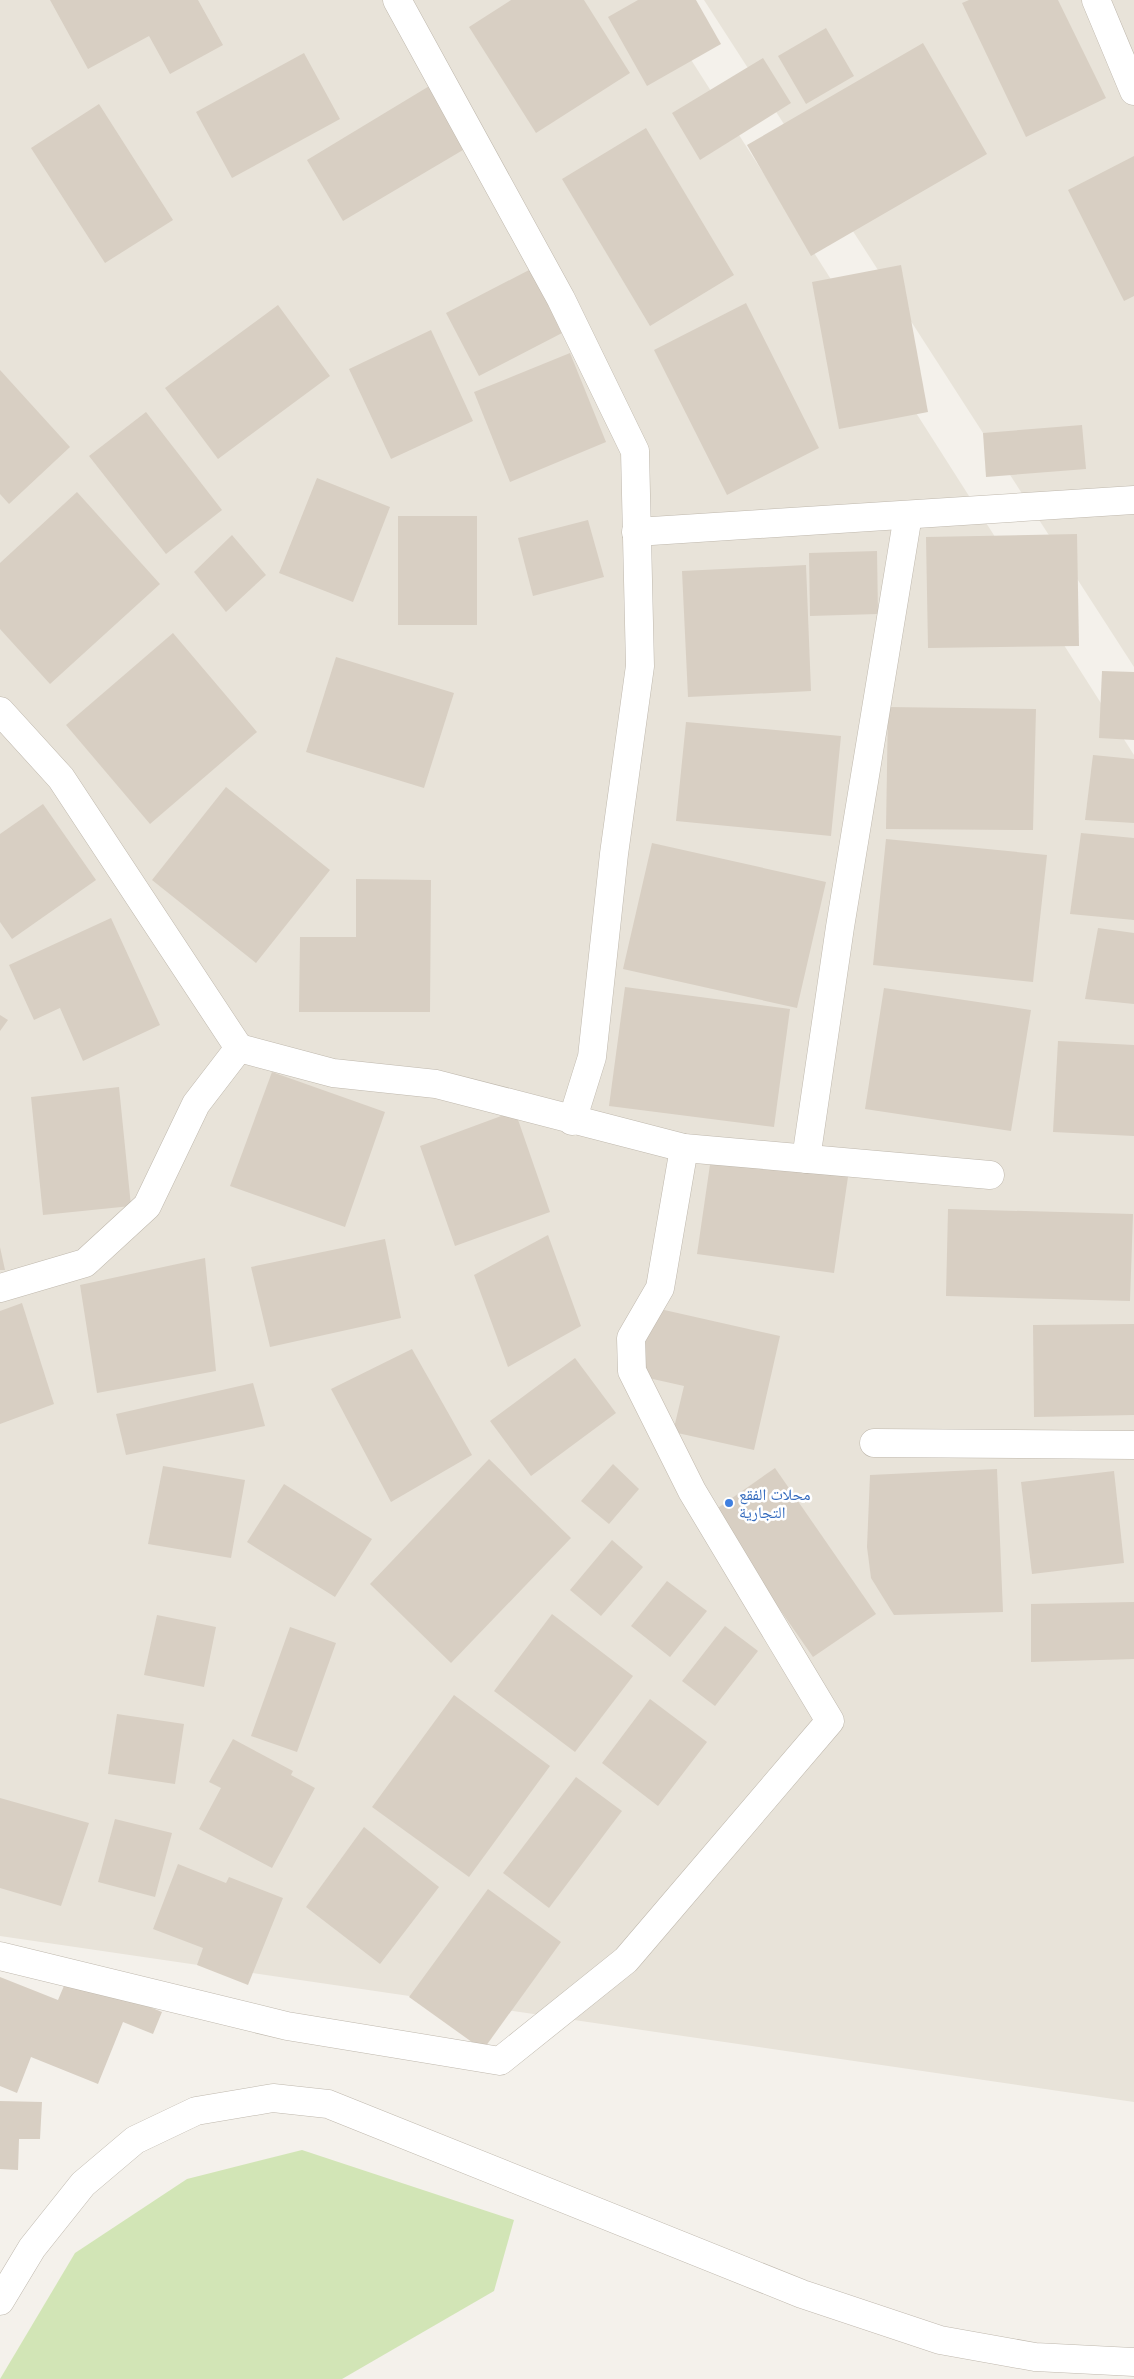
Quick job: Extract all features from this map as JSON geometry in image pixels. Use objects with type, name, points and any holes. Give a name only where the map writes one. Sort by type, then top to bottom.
[{"type":"street","points":[[397,0],[561,298],[635,451],[640,666],[614,854],[592,1057],[572,1121]]},
{"type":"street","points":[[1096,0],[1134,91]]},
{"type":"street","points":[[636,532],[1134,500]]},
{"type":"street","points":[[806,1159],[840,927],[908,514]]},
{"type":"street","points":[[0,711],[61,778],[239,1048],[333,1073],[436,1084],[572,1121],[684,1148],[990,1175]]},
{"type":"street","points":[[0,1288],[85,1263],[147,1206],[196,1104],[239,1048]]},
{"type":"street","points":[[0,1956],[287,2026],[500,2061],[626,1960],[830,1720],[692,1491],[632,1371],[631,1338],[660,1288],[684,1148]]},
{"type":"street","points":[[874,1443],[1134,1445]]},
{"type":"street","points":[[0,2301],[32,2248],[83,2184],[135,2140],[196,2111],[273,2098],[328,2104],[802,2294],[940,2340],[1035,2357],[1134,2362]]},
{"type":"shaded area","points":[[0,0],[653,0],[1134,755],[1134,2102],[0,1936]]},
{"type":"shaded area","points":[[704,0],[1134,0],[1134,667],[983,433]]},
{"type":"green space","points":[[302,2150],[514,2220],[494,2291],[342,2379],[0,2379],[75,2253],[187,2179]]},
{"type":"building","points":[[50,0],[198,0],[223,45],[170,74],[149,36],[88,69]]},
{"type":"building","points":[[511,0],[584,0],[630,73],[536,133],[469,27]]},
{"type":"building","points":[[638,0],[696,0],[721,44],[647,86],[608,17]]},
{"type":"building","points":[[969,0],[1058,0],[1106,98],[1026,137],[962,3]]},
{"type":"building","points":[[826,28],[854,76],[806,104],[778,56]]},
{"type":"building","points":[[923,43],[987,154],[811,256],[747,145]]},
{"type":"building","points":[[304,53],[340,119],[232,178],[196,112]]},
{"type":"building","points":[[763,58],[791,103],[700,160],[672,113]]},
{"type":"building","points":[[431,85],[468,147],[343,221],[307,160]]},
{"type":"building","points":[[99,104],[173,220],[105,263],[31,148]]},
{"type":"building","points":[[646,128],[734,275],[650,326],[562,179]]},
{"type":"building","points":[[1134,156],[1134,296],[1124,301],[1068,190]]},
{"type":"building","points":[[901,265],[928,412],[839,429],[812,282]]},
{"type":"building","points":[[531,269],[564,332],[479,376],[446,313]]},
{"type":"building","points":[[746,303],[819,448],[727,495],[654,350]]},
{"type":"building","points":[[278,305],[330,376],[218,459],[165,388]]},
{"type":"building","points":[[431,330],[473,421],[391,459],[349,369]]},
{"type":"building","points":[[570,353],[606,442],[510,482],[474,392]]},
{"type":"building","points":[[0,370],[70,447],[9,504],[0,494]]},
{"type":"building","points":[[146,412],[222,510],[166,554],[89,456]]},
{"type":"building","points":[[1082,425],[1086,469],[986,477],[983,433]]},
{"type":"building","points":[[317,478],[390,507],[353,602],[279,573]]},
{"type":"building","points":[[77,492],[160,584],[50,684],[0,629],[0,563]]},
{"type":"building","points":[[398,516],[477,516],[477,625],[398,625]]},
{"type":"building","points":[[588,520],[604,577],[533,596],[518,538]]},
{"type":"building","points":[[1077,534],[1079,646],[928,648],[926,537]]},
{"type":"building","points":[[232,535],[266,575],[226,612],[194,572]]},
{"type":"building","points":[[877,551],[878,614],[810,616],[809,553]]},
{"type":"building","points":[[806,565],[811,691],[688,697],[682,571]]},
{"type":"building","points":[[173,633],[257,732],[150,824],[66,725]]},
{"type":"building","points":[[336,657],[454,693],[424,788],[306,752]]},
{"type":"building","points":[[1102,671],[1134,672],[1134,740],[1099,738]]},
{"type":"building","points":[[888,707],[1036,709],[1033,830],[886,829]]},
{"type":"building","points":[[686,722],[841,736],[831,836],[676,821]]},
{"type":"building","points":[[1093,755],[1134,759],[1134,823],[1085,820]]},
{"type":"building","points":[[226,787],[330,870],[256,963],[152,880]]},
{"type":"building","points":[[43,804],[96,880],[12,939],[0,922],[0,834]]},
{"type":"building","points":[[1081,833],[1134,838],[1134,920],[1070,914]]},
{"type":"building","points":[[886,839],[1047,855],[1033,982],[873,965]]},
{"type":"building","points":[[652,843],[826,882],[797,1008],[623,969]]},
{"type":"building","points":[[356,879],[431,880],[430,1012],[299,1012],[300,937],[356,937]]},
{"type":"building","points":[[111,918],[160,1025],[83,1061],[60,1008],[34,1020],[9,965]]},
{"type":"building","points":[[1098,928],[1134,933],[1134,1004],[1085,999]]},
{"type":"building","points":[[625,987],[790,1009],[774,1127],[609,1106]]},
{"type":"building","points":[[884,988],[1031,1010],[1011,1131],[865,1109]]},
{"type":"building","points":[[0,1015],[8,1020],[0,1031]]},
{"type":"building","points":[[1058,1041],[1134,1045],[1134,1136],[1053,1132]]},
{"type":"building","points":[[272,1072],[385,1112],[345,1227],[230,1186]]},
{"type":"building","points":[[119,1087],[131,1206],[43,1215],[31,1097]]},
{"type":"building","points":[[515,1111],[550,1212],[455,1246],[420,1146]]},
{"type":"building","points":[[712,1151],[849,1170],[834,1273],[697,1254]]},
{"type":"building","points":[[948,1209],[1133,1214],[1130,1301],[946,1296]]},
{"type":"building","points":[[548,1235],[581,1326],[508,1367],[474,1275]]},
{"type":"building","points":[[385,1239],[401,1318],[270,1347],[251,1267]]},
{"type":"building","points":[[0,1247],[5,1270],[0,1270]]},
{"type":"building","points":[[205,1258],[216,1371],[97,1393],[80,1285]]},
{"type":"building","points":[[22,1303],[54,1404],[0,1424],[0,1311]]},
{"type":"building","points":[[651,1307],[780,1336],[754,1450],[673,1432],[684,1386],[635,1375]]},
{"type":"building","points":[[1134,1324],[1134,1415],[1034,1417],[1033,1325]]},
{"type":"building","points":[[412,1349],[472,1455],[391,1502],[331,1389]]},
{"type":"building","points":[[575,1358],[616,1413],[531,1476],[490,1421]]},
{"type":"building","points":[[253,1383],[265,1426],[126,1455],[116,1414]]},
{"type":"building","points":[[489,1459],[571,1538],[451,1663],[370,1584]]},
{"type":"building","points":[[613,1464],[639,1489],[609,1524],[581,1501]]},
{"type":"building","points":[[163,1466],[245,1480],[231,1558],[148,1544]]},
{"type":"building","points":[[775,1468],[876,1614],[813,1657],[712,1512]]},
{"type":"building","points":[[997,1469],[1003,1612],[894,1615],[871,1578],[867,1547],[870,1475]]},
{"type":"building","points":[[1114,1471],[1124,1563],[1032,1574],[1021,1482]]},
{"type":"building","points":[[284,1484],[372,1539],[335,1597],[247,1542]]},
{"type":"building","points":[[612,1540],[643,1567],[601,1616],[570,1590]]},
{"type":"building","points":[[667,1581],[707,1611],[670,1657],[631,1626]]},
{"type":"building","points":[[1134,1602],[1134,1659],[1031,1662],[1031,1604]]},
{"type":"building","points":[[552,1614],[633,1676],[575,1752],[494,1691]]},
{"type":"building","points":[[157,1615],[216,1627],[204,1687],[144,1675]]},
{"type":"building","points":[[725,1626],[758,1651],[715,1706],[682,1681]]},
{"type":"building","points":[[290,1627],[336,1643],[297,1752],[251,1736]]},
{"type":"building","points":[[454,1695],[550,1766],[469,1877],[372,1807]]},
{"type":"building","points":[[650,1699],[707,1742],[658,1806],[602,1763]]},
{"type":"building","points":[[117,1714],[184,1724],[175,1784],[108,1774]]},
{"type":"building","points":[[233,1739],[293,1771],[291,1775],[315,1788],[272,1868],[199,1829],[221,1788],[209,1782]]},
{"type":"building","points":[[576,1777],[622,1811],[549,1908],[503,1873]]},
{"type":"building","points":[[0,1798],[89,1823],[61,1906],[0,1888]]},
{"type":"building","points":[[115,1819],[172,1833],[155,1897],[98,1882]]},
{"type":"building","points":[[364,1827],[439,1887],[380,1964],[306,1907]]},
{"type":"building","points":[[178,1864],[226,1883],[229,1877],[283,1898],[248,1985],[197,1965],[203,1948],[153,1929]]},
{"type":"building","points":[[488,1889],[561,1942],[483,2050],[409,1997]]},
{"type":"building","points":[[69,1974],[162,2012],[153,2034],[123,2022],[98,2084],[31,2057],[17,2093],[0,2086],[0,1977],[58,2000]]},
{"type":"building","points":[[0,2101],[42,2102],[40,2139],[19,2139],[18,2170],[0,2169]]},
{"type":"place","name":"محلات الفقع التجارية","points":[[729,1503]]}]
